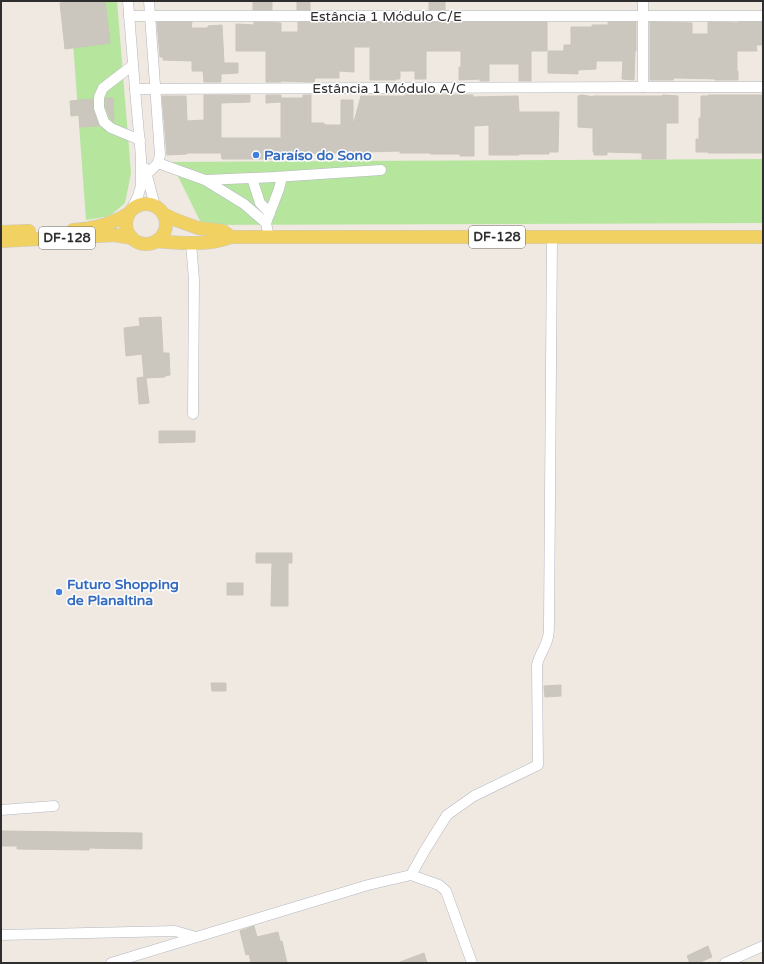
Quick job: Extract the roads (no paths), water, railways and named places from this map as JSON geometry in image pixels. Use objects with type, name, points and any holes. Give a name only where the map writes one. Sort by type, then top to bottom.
[{"type":"main road","name":"DF-128","points":[[1,232],[77,230],[118,220],[140,205],[151,204],[176,220],[198,228],[223,231],[231,237]]},
{"type":"main road","points":[[156,241],[160,238],[166,224],[159,210]]},
{"type":"main road","points":[[130,212],[126,224],[127,230],[132,238]]},
{"type":"main road","name":"DF-128","points":[[1,241],[115,235],[132,238],[141,244],[156,241],[191,243],[222,241],[231,237],[763,237]]},
{"type":"street","points":[[128,1],[142,157],[141,186],[130,212]]},
{"type":"street","points":[[148,174],[158,163],[160,155],[149,1]]},
{"type":"street","points":[[643,87],[644,1]]},
{"type":"street","name":"Estância 1 Módulo C/E","points":[[129,16],[763,16]]},
{"type":"street","points":[[133,65],[103,88],[99,97],[99,108],[104,122],[111,128],[140,140]]},
{"type":"street","name":"Estância 1 Módulo A/C","points":[[135,89],[763,87]]},
{"type":"street","points":[[142,157],[159,210]]},
{"type":"street","points":[[158,163],[205,180],[244,204],[266,224],[270,237]]},
{"type":"street","points":[[205,180],[282,177],[381,170]]},
{"type":"street","points":[[266,224],[280,189],[282,177]]},
{"type":"street","points":[[252,178],[260,203],[270,213]]},
{"type":"street","points":[[412,875],[425,850],[447,815],[474,796],[538,765],[537,665],[548,637],[549,624],[552,237]]},
{"type":"street","points":[[191,243],[194,280],[193,414]]},
{"type":"street","points":[[1,810],[54,806]]},
{"type":"street","points":[[110,963],[368,884],[412,875],[439,885],[446,891],[472,963]]},
{"type":"street","points":[[1,935],[175,931],[196,936]]},
{"type":"street","points":[[725,963],[763,946]]},
{"type":"place","name":"Paraíso do Sono","points":[[256,155]]},
{"type":"place","name":"Futuro Shopping de Planaltina","points":[[59,592]]}]
